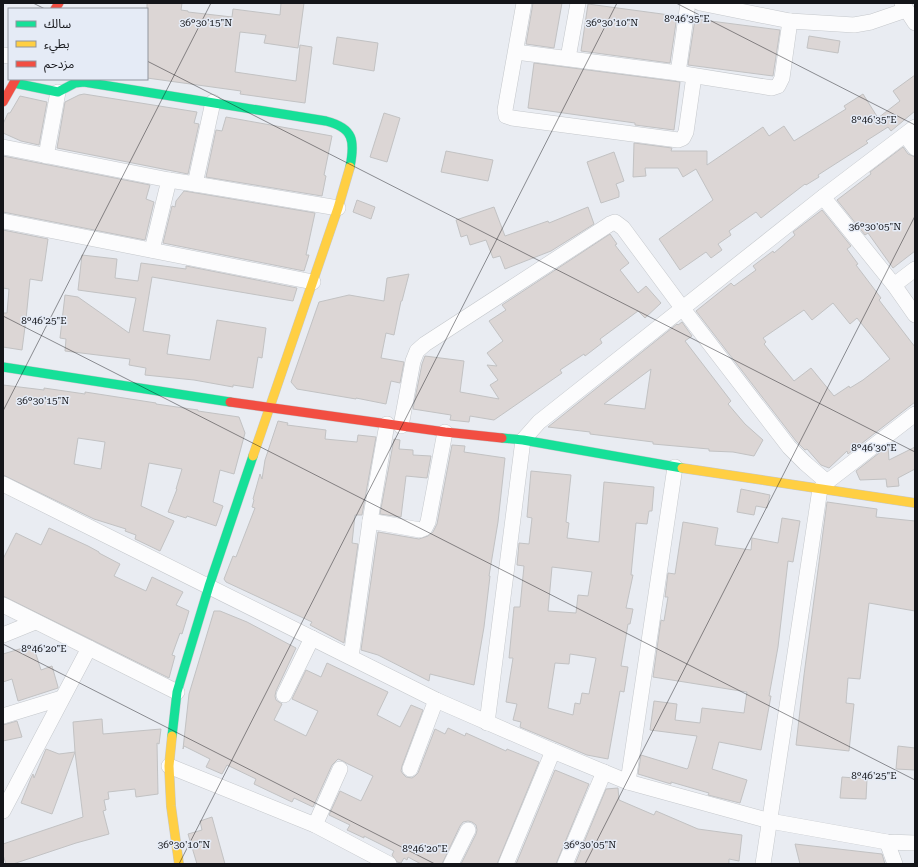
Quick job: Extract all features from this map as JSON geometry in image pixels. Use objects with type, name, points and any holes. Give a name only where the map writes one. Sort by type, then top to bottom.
[{"type":"street","points":[[524,3],[505,110],[506,116],[678,140],[683,138],[686,132],[694,76]]},
{"type":"street","points":[[568,58],[578,3]]},
{"type":"street","points":[[678,73],[688,3]]},
{"type":"street","points":[[700,3],[790,21],[854,25],[871,22],[904,6],[915,22]]},
{"type":"street","points":[[516,52],[678,73],[772,88],[778,86],[782,78],[790,21]]},
{"type":"street","points":[[3,102],[15,81],[58,92],[75,83],[84,82],[337,123],[349,131],[354,145],[352,161],[338,208],[209,586],[177,692],[169,766],[171,806],[179,864]]},
{"type":"street","points":[[46,156],[58,92]]},
{"type":"street","points":[[195,184],[213,102]]},
{"type":"street","points":[[487,723],[523,440],[539,422],[823,197],[910,131],[915,148]]},
{"type":"street","points":[[3,147],[169,180],[338,208]]},
{"type":"street","points":[[152,250],[169,180]]},
{"type":"street","points":[[823,197],[894,285],[915,315]]},
{"type":"street","points":[[3,221],[313,282]]},
{"type":"street","points":[[351,657],[370,521],[394,425],[417,351],[425,344],[615,222],[624,228],[683,309],[789,447],[824,485]]},
{"type":"street","points":[[894,285],[915,269]]},
{"type":"street","points":[[3,367],[269,408],[445,432],[523,440],[675,467],[824,485],[915,503]]},
{"type":"street","points":[[763,864],[824,485],[915,414]]},
{"type":"street","points":[[370,521],[420,530],[425,528],[428,522],[445,432]]},
{"type":"street","points":[[628,782],[675,467]]},
{"type":"street","points":[[3,484],[436,700],[628,782],[770,822],[887,842],[915,843]]},
{"type":"street","points":[[3,605],[177,692]]},
{"type":"street","points":[[3,635],[35,622]]},
{"type":"street","points":[[284,695],[312,638]]},
{"type":"street","points":[[3,812],[89,648]]},
{"type":"street","points":[[3,716],[62,698]]},
{"type":"street","points":[[410,769],[436,700]]},
{"type":"street","points":[[506,864],[553,751]]},
{"type":"street","points":[[169,766],[315,825],[390,864]]},
{"type":"street","points":[[315,825],[340,769]]},
{"type":"street","points":[[565,864],[604,772]]},
{"type":"street","points":[[451,864],[468,830]]},
{"type":"street","points":[[887,842],[895,864]]},
{"type":"building","points":[[147,3],[182,3],[181,10],[188,12],[232,17],[233,9],[280,15],[281,3],[304,3],[298,48],[264,43],[266,35],[240,32],[235,72],[296,81],[300,45],[312,47],[305,103],[240,94],[241,91],[148,78]]},
{"type":"building","points":[[533,3],[562,3],[554,48],[526,44]]},
{"type":"building","points":[[588,4],[677,16],[670,63],[581,51]]},
{"type":"building","points":[[695,19],[780,30],[773,76],[688,65]]},
{"type":"building","points":[[809,36],[840,41],[838,53],[807,48]]},
{"type":"building","points":[[337,37],[378,43],[374,71],[333,64]]},
{"type":"building","points":[[534,63],[680,82],[674,130],[528,108]]},
{"type":"building","points":[[915,75],[915,111],[891,131],[888,127],[866,141],[868,143],[818,175],[819,177],[806,185],[805,184],[761,218],[756,212],[729,231],[731,235],[718,244],[722,250],[711,258],[706,252],[680,270],[659,239],[713,200],[696,169],[683,177],[678,168],[645,168],[646,176],[633,177],[634,143],[672,148],[671,151],[707,151],[707,165],[763,127],[769,136],[784,126],[794,141],[846,109],[844,106],[863,94],[878,118],[900,101],[893,91]]},
{"type":"building","points":[[84,94],[197,112],[194,123],[199,124],[188,174],[57,148],[65,102]]},
{"type":"building","points":[[20,96],[47,102],[39,145],[21,141],[3,133],[3,124],[8,113],[10,113]]},
{"type":"building","points":[[384,113],[400,118],[387,162],[370,157]]},
{"type":"building","points":[[226,117],[332,136],[324,175],[326,176],[322,196],[206,177],[216,130],[222,131]]},
{"type":"building","points":[[903,147],[908,154],[915,157],[915,251],[893,268],[868,233],[865,235],[837,200]]},
{"type":"building","points":[[446,151],[493,160],[488,181],[441,172]]},
{"type":"building","points":[[614,152],[624,181],[616,184],[619,197],[601,203],[587,162]]},
{"type":"building","points":[[3,156],[150,185],[146,199],[154,202],[145,240],[3,212]]},
{"type":"building","points":[[184,191],[315,213],[306,255],[309,255],[304,271],[163,243],[172,206],[175,207],[176,201]]},
{"type":"building","points":[[357,200],[375,207],[371,219],[353,212]]},
{"type":"building","points":[[494,207],[505,236],[548,221],[549,223],[588,207],[594,224],[551,251],[505,269],[500,256],[493,258],[486,240],[470,245],[467,235],[461,237],[456,220]]},
{"type":"building","points":[[822,210],[851,246],[847,249],[858,264],[856,265],[881,298],[879,300],[915,347],[915,402],[848,454],[847,451],[829,468],[821,465],[807,449],[805,450],[796,441],[696,311],[731,283],[734,286],[756,270],[753,266],[773,251],[774,253],[795,235],[793,232]],"holes":[[[833,303],[850,324],[857,318],[890,359],[863,380],[850,388],[849,386],[834,396],[811,368],[794,381],[764,344],[766,342],[763,338],[804,310],[812,320]]]},
{"type":"building","points":[[3,230],[48,239],[42,281],[30,279],[22,350],[3,347],[3,313],[7,313],[9,289],[3,288]]},
{"type":"building","points":[[610,234],[617,244],[615,245],[629,263],[620,270],[638,293],[646,286],[661,303],[645,318],[638,311],[600,339],[602,343],[585,356],[584,354],[560,370],[562,373],[494,420],[470,416],[469,422],[450,420],[451,415],[413,409],[425,356],[464,361],[460,392],[499,399],[490,385],[498,380],[487,365],[497,366],[487,353],[503,341],[489,321],[506,310],[502,305]]},
{"type":"building","points":[[82,255],[117,259],[115,278],[138,281],[141,263],[186,269],[186,266],[297,288],[293,301],[152,277],[143,331],[170,335],[167,354],[210,360],[217,320],[266,328],[262,358],[258,357],[253,388],[233,385],[233,387],[194,380],[145,375],[146,368],[129,365],[130,359],[65,351],[66,339],[60,338],[65,295],[78,297],[129,333],[136,298],[78,290]]},
{"type":"building","points":[[409,274],[401,301],[394,335],[386,333],[381,358],[404,362],[400,383],[391,381],[386,404],[297,389],[291,382],[319,302],[349,295],[384,301],[387,278]]},
{"type":"building","points":[[682,322],[692,336],[685,341],[731,401],[728,404],[745,424],[763,440],[754,456],[733,452],[709,451],[709,449],[653,444],[653,442],[548,427],[677,324],[678,325]],"holes":[[[651,369],[645,409],[604,404]]]},
{"type":"building","points":[[3,385],[44,390],[44,388],[85,394],[85,392],[239,417],[245,433],[234,474],[220,470],[213,502],[223,506],[216,526],[187,516],[186,518],[168,512],[177,489],[182,469],[149,463],[141,506],[174,521],[160,551],[135,539],[136,535],[125,531],[126,529],[94,519],[3,475]],"holes":[[[78,438],[105,442],[101,469],[74,464]]]},
{"type":"building","points":[[278,421],[288,423],[287,425],[326,430],[325,439],[357,442],[358,435],[376,437],[362,515],[355,515],[352,543],[358,544],[344,643],[310,625],[312,622],[226,582],[224,579],[233,556],[236,557],[255,508],[252,507],[253,499],[260,474],[262,479],[265,460]]},
{"type":"building","points":[[394,439],[400,440],[399,449],[413,450],[413,455],[431,456],[427,478],[406,476],[401,517],[380,514]]},
{"type":"building","points":[[452,445],[465,446],[464,452],[505,458],[498,522],[489,576],[484,627],[474,685],[430,674],[429,681],[378,655],[361,650],[378,532],[419,539],[428,536],[433,532],[437,524]]},
{"type":"building","points":[[888,446],[889,460],[915,447],[915,469],[898,478],[899,486],[887,487],[886,479],[860,480],[856,471]]},
{"type":"building","points":[[531,471],[571,475],[566,522],[569,523],[567,538],[599,542],[604,482],[654,487],[652,511],[649,511],[647,524],[636,523],[631,575],[633,575],[626,608],[633,609],[630,624],[628,624],[621,666],[628,667],[624,692],[620,691],[608,759],[587,755],[520,727],[521,722],[513,720],[517,704],[506,702],[513,658],[509,658],[514,607],[520,607],[524,566],[517,565],[519,543],[529,544],[532,518],[527,517]],"holes":[[[552,567],[592,572],[588,596],[578,595],[576,613],[548,611]],[[570,654],[596,658],[589,694],[582,693],[580,704],[575,703],[573,715],[548,708],[555,663],[569,664]]]},
{"type":"building","points":[[741,489],[770,495],[767,508],[756,506],[754,515],[737,512]]},
{"type":"building","points":[[827,502],[877,509],[876,517],[915,521],[915,611],[869,603],[860,679],[848,678],[846,703],[854,704],[849,751],[796,745]]},
{"type":"building","points":[[782,518],[800,521],[793,562],[788,561],[778,647],[769,696],[771,696],[761,750],[719,742],[712,769],[747,780],[740,803],[708,795],[709,793],[671,782],[671,784],[638,774],[641,755],[687,769],[697,736],[650,730],[654,701],[677,704],[675,720],[700,723],[702,708],[744,713],[747,692],[653,677],[661,620],[664,621],[668,597],[665,597],[668,573],[675,574],[683,522],[718,528],[715,545],[751,550],[752,538],[778,543]]},
{"type":"building","points":[[49,528],[88,546],[120,564],[114,576],[146,591],[152,577],[183,592],[176,605],[189,611],[182,634],[180,633],[172,655],[175,656],[169,678],[3,596],[3,559],[16,533],[41,545]]},
{"type":"building","points":[[214,611],[220,611],[247,622],[296,648],[276,691],[276,700],[282,704],[274,720],[306,736],[318,711],[292,699],[306,670],[321,677],[327,663],[388,692],[377,715],[400,727],[411,705],[423,710],[402,766],[401,771],[406,777],[412,778],[418,773],[435,729],[445,734],[448,728],[465,736],[466,733],[506,751],[507,749],[539,762],[497,864],[461,864],[477,830],[476,825],[468,821],[463,822],[460,826],[442,864],[421,864],[408,857],[407,860],[404,858],[401,863],[397,862],[392,855],[394,851],[364,836],[364,838],[347,830],[350,825],[329,815],[340,791],[361,801],[373,776],[338,759],[332,765],[313,807],[294,798],[292,802],[254,784],[256,779],[227,765],[222,774],[206,767],[210,759],[184,746],[183,749],[189,694]]},
{"type":"building","points":[[33,645],[41,670],[52,666],[58,688],[18,701],[12,679],[3,682],[3,654]]},
{"type":"building","points":[[102,719],[103,734],[161,729],[159,744],[157,743],[158,794],[136,797],[135,789],[108,792],[109,799],[104,800],[106,810],[103,811],[109,834],[76,843],[13,864],[6,864],[3,855],[3,844],[83,817],[73,722]]},
{"type":"building","points":[[17,721],[22,737],[3,741],[3,725]]},
{"type":"building","points":[[898,746],[915,748],[915,770],[896,769]]},
{"type":"building","points":[[46,749],[59,754],[75,752],[52,814],[21,803],[31,778],[33,774],[34,778]]},
{"type":"building","points":[[555,770],[589,784],[556,864],[516,864]]},
{"type":"building","points":[[842,777],[867,779],[866,799],[840,798]]},
{"type":"building","points":[[618,788],[619,800],[654,815],[656,811],[698,829],[742,835],[739,861],[729,859],[729,864],[575,864],[606,789]]},
{"type":"building","points":[[212,817],[225,864],[197,864],[188,834],[202,830],[200,821]]},
{"type":"building","points":[[795,844],[882,854],[885,864],[800,864]]},
{"type":"traffic: fast","points":[[14,83],[58,92],[75,83],[84,82],[326,121],[342,127],[350,137],[352,143],[352,158],[350,167]]},
{"type":"traffic: fast","points":[[3,367],[230,402]]},
{"type":"traffic: fast","points":[[502,438],[523,440],[682,468]]},
{"type":"traffic: fast","points":[[172,736],[177,692],[209,586],[253,456]]},
{"type":"traffic: slow","points":[[253,456],[338,208],[350,167]]},
{"type":"traffic: slow","points":[[682,468],[915,503]]},
{"type":"traffic: slow","points":[[172,736],[169,766],[171,806],[179,864]]},
{"type":"traffic: jam","points":[[56,8],[59,3]]},
{"type":"traffic: jam","points":[[3,102],[15,80]]},
{"type":"traffic: jam","points":[[230,402],[445,432],[502,438]]}]
